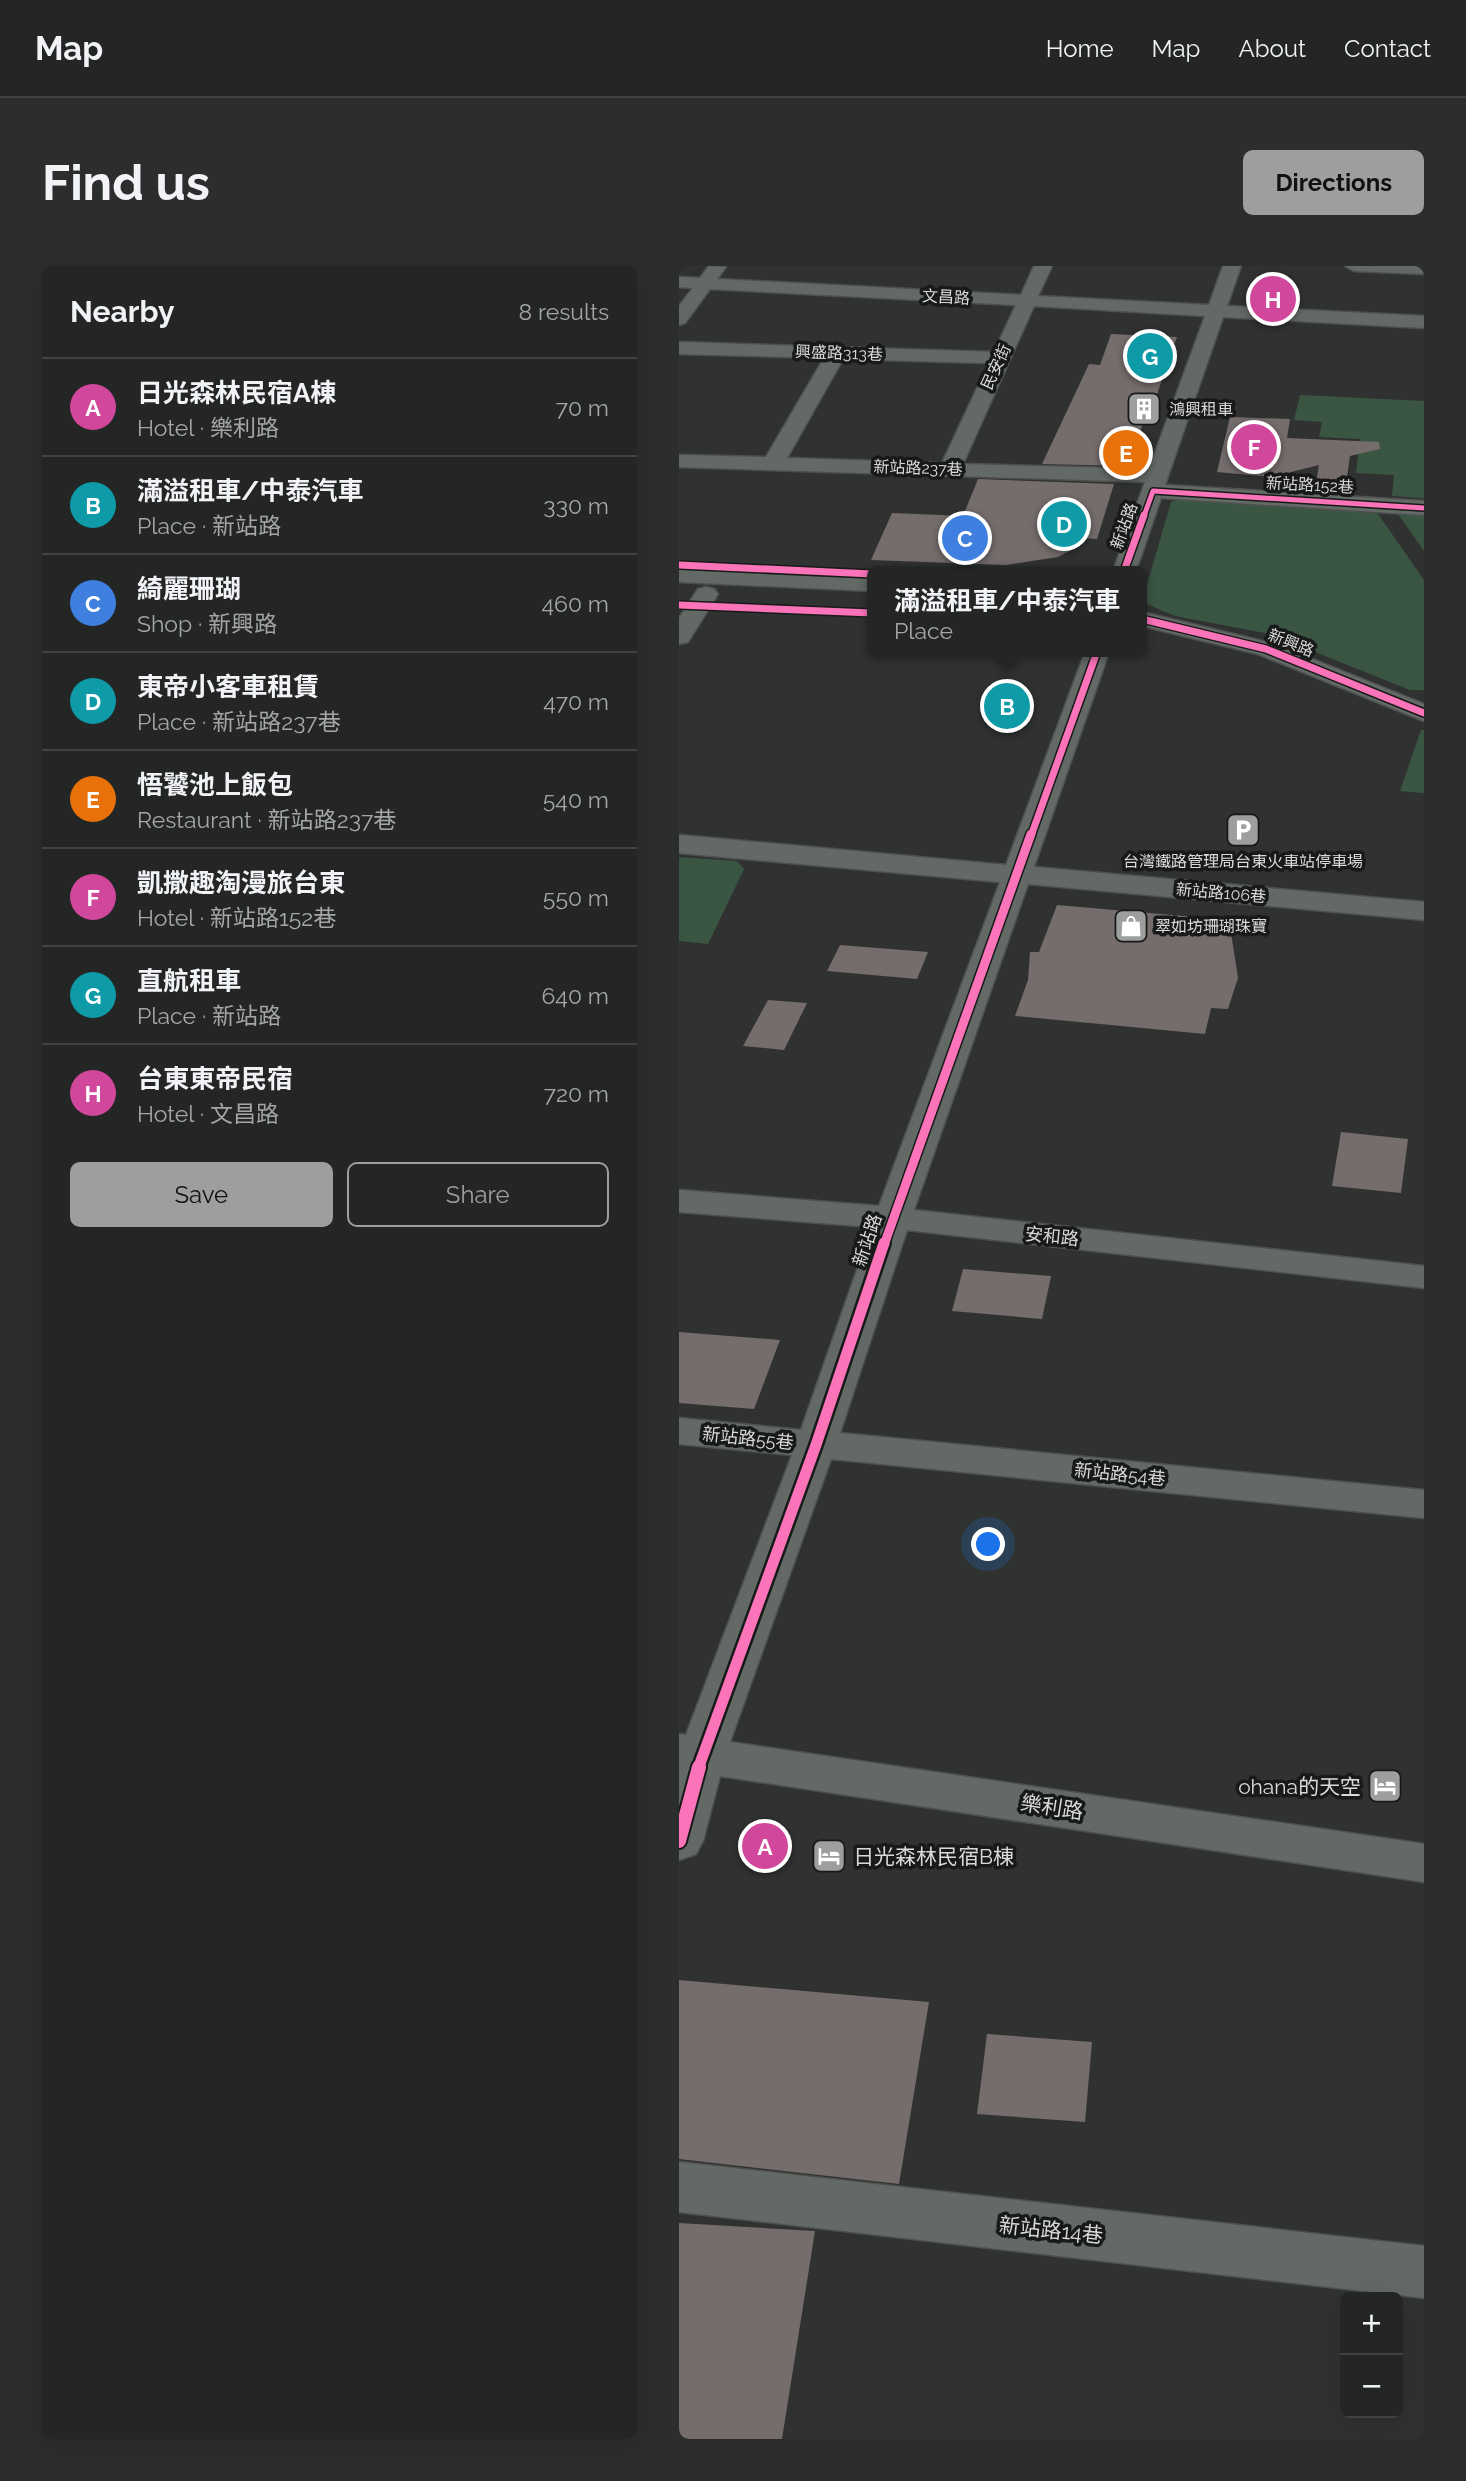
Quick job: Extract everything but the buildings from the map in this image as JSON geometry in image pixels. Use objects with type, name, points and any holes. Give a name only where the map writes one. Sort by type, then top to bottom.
[{"type":"street","points":[[679,319],[702,283],[718,266]]},
{"type":"street","name":"民安街","points":[[950,469],[1043,266]]},
{"type":"street","name":"新站路","points":[[1126,566],[1232,266]]},
{"type":"street","points":[[1355,266],[1424,269]]},
{"type":"street","name":"文昌路","points":[[679,282],[1424,322]]},
{"type":"street","name":"文昌路","points":[[1214,312],[1260,321],[1424,331]]},
{"type":"street","name":"興盛路313巷","points":[[679,348],[999,358]]},
{"type":"street","points":[[773,464],[837,353]]},
{"type":"street","name":"新站路237巷","points":[[679,461],[950,469],[1155,483]]},
{"type":"street","name":"新站路152巷","points":[[1155,483],[1424,508]]},
{"type":"street","points":[[679,575],[867,601]]},
{"type":"street","points":[[679,637],[715,579]]},
{"type":"street","points":[[679,593],[715,579],[867,584]]},
{"type":"street","name":"新興路","points":[[1147,620],[1266,649],[1424,713]]},
{"type":"street","name":"新站路","points":[[679,1841],[691,1753],[816,1445],[893,1219],[1095,657]]},
{"type":"street","name":"新站路106巷","points":[[679,844],[1424,911]]},
{"type":"street","name":"安和路","points":[[679,1201],[893,1219],[1424,1277]]},
{"type":"street","name":"新站路55巷","points":[[679,1431],[816,1445]]},
{"type":"street","name":"新站路54巷","points":[[816,1445],[1424,1504]]},
{"type":"street","name":"樂利路","points":[[691,1753],[1424,1863]]},
{"type":"street","name":"新站路14巷","points":[[679,2187],[1424,2272]]},
{"type":"green space","points":[[1300,395],[1424,401],[1424,498],[1392,496],[1394,475],[1356,473],[1360,439],[1319,437],[1322,422],[1294,420]]},
{"type":"green space","points":[[1180,499],[1370,510],[1378,514],[1424,580],[1424,690],[1410,690],[1270,634],[1175,616],[1147,604],[1147,585],[1171,502]]},
{"type":"green space","points":[[1424,513],[1424,551],[1398,514]]},
{"type":"green space","points":[[1421,730],[1424,730],[1424,793],[1400,791]]},
{"type":"green space","points":[[679,857],[737,861],[744,869],[708,944],[679,941]]},
{"type":"cycle path","points":[[1126,566],[1153,491],[1424,508]]},
{"type":"cycle path","points":[[679,565],[867,574]]},
{"type":"cycle path","points":[[679,605],[867,613]]},
{"type":"cycle path","points":[[1147,620],[1266,649],[1424,713]]},
{"type":"cycle path","points":[[679,1841],[702,1754],[816,1445],[893,1218],[1095,657]]},
{"type":"place","name":"台東東帝民宿","points":[[1273,299]]},
{"type":"place","name":"直航租車","points":[[1150,356]]},
{"type":"place","name":"鴻興租車","points":[[1144,409]]},
{"type":"place","name":"凱撒趣淘漫旅台東","points":[[1254,447]]},
{"type":"place","name":"悟饕池上飯包","points":[[1126,453]]},
{"type":"place","name":"東帝小客車租賃","points":[[1064,524]]},
{"type":"place","name":"綺麗珊瑚","points":[[965,538]]},
{"type":"place","name":"滿溢租車/中泰汽車","points":[[1007,706]]},
{"type":"place","name":"台灣鐵路管理局台東火車站停車場","points":[[1243,830]]},
{"type":"place","name":"翠如坊珊瑚珠寶","points":[[1131,926]]},
{"type":"place","name":"ohana的天空","points":[[1385,1786]]},
{"type":"place","name":"日光森林民宿A棟","points":[[765,1846]]},
{"type":"place","name":"日光森林民宿B棟","points":[[829,1856]]}]
